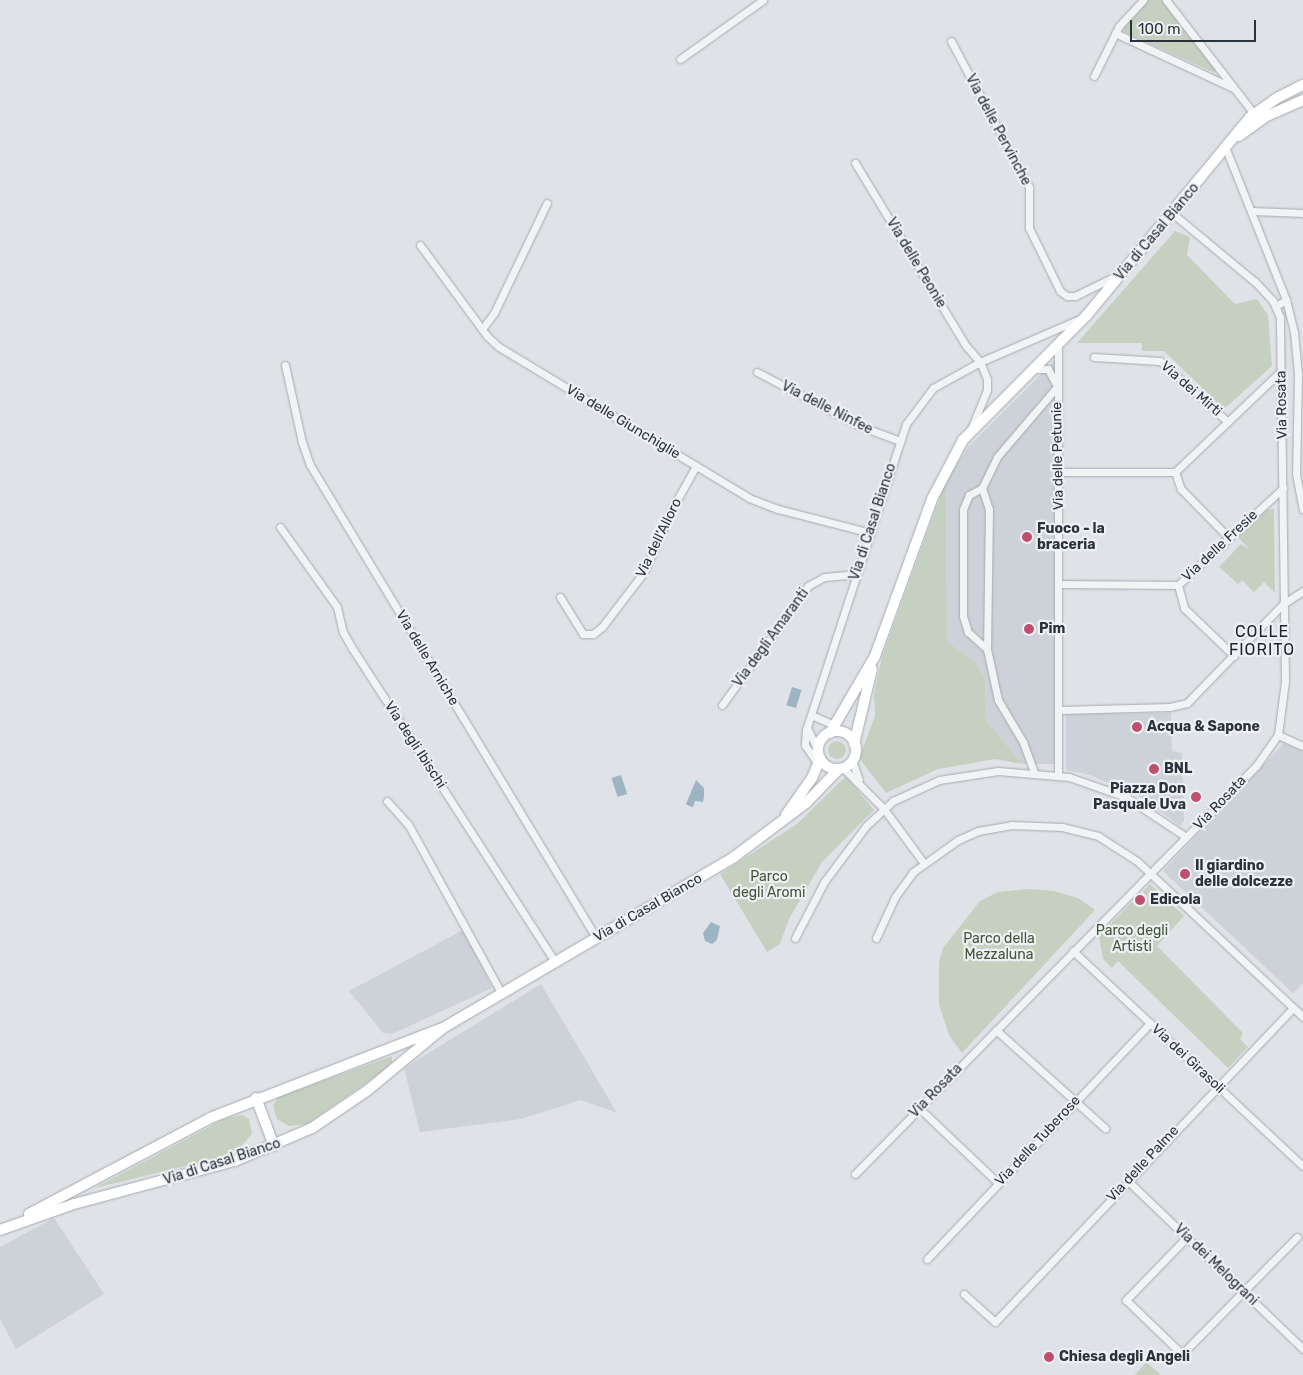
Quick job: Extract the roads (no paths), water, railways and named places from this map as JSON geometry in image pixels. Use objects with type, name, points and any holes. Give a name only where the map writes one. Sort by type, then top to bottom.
[{"type":"main road","name":"Via di Casal Bianco","points":[[832,729],[875,656],[939,482],[970,431],[1032,369],[1058,347],[1087,315],[1125,272],[1254,114],[1302,85]]},
{"type":"main road","name":"Via di Casal Bianco","points":[[1226,149],[1262,120],[1303,100]]},
{"type":"main road","points":[[819,758],[826,766],[841,768],[852,760],[854,744],[875,656]]},
{"type":"main road","points":[[781,822],[812,778],[819,758],[821,740],[832,729],[844,733],[854,744]]},
{"type":"main road","name":"Via di Casal Bianco","points":[[0,1230],[193,1126],[256,1098],[442,1028],[556,963],[734,857],[813,797],[841,768]]},
{"type":"main road","name":"Via di Casal Bianco","points":[[0,1230],[74,1204],[228,1163],[274,1146],[312,1128],[368,1090],[442,1028]]},
{"type":"main road","points":[[256,1098],[274,1146]]},
{"type":"street","points":[[680,59],[763,0]]},
{"type":"street","points":[[1094,76],[1115,32],[1143,0]]},
{"type":"street","points":[[1166,0],[1254,114]]},
{"type":"street","points":[[1115,32],[1234,88]]},
{"type":"street","name":"Via delle Pervinche","points":[[952,41],[1029,188],[1029,228],[1060,291],[1066,296],[1075,296],[1125,272]]},
{"type":"street","name":"Via Rosata","points":[[1226,149],[1253,211],[1286,300],[1297,362],[1296,469],[1303,509]]},
{"type":"street","name":"Via delle Peonie","points":[[855,163],[966,346],[980,362]]},
{"type":"street","points":[[482,329],[494,313],[547,203]]},
{"type":"street","points":[[1253,211],[1303,213]]},
{"type":"street","points":[[1173,214],[1255,282],[1276,306],[1286,300]]},
{"type":"street","name":"Via delle Giunchiglie","points":[[420,245],[482,329],[499,347],[696,466],[766,505],[871,533]]},
{"type":"street","name":"Via Rosata","points":[[855,1174],[1256,766],[1278,735],[1285,700],[1280,322],[1276,306]]},
{"type":"street","name":"Via di Casal Bianco","points":[[807,727],[908,419],[930,390],[980,362],[1087,315]]},
{"type":"street","name":"Via delle Petunie","points":[[1058,347],[1056,388],[1060,584],[1058,774]]},
{"type":"street","name":"Via dei Mirti","points":[[1094,357],[1160,361],[1228,422]]},
{"type":"street","name":"Via di Casal Bianco","points":[[970,431],[987,390],[987,379],[980,362]]},
{"type":"street","name":"Via delle Arniche","points":[[285,365],[303,446],[310,466],[597,938]]},
{"type":"street","points":[[987,649],[968,632],[963,616],[963,509],[969,495],[982,488],[997,457],[1056,388],[1048,369],[1032,369]]},
{"type":"street","points":[[1059,472],[1175,472],[1281,371]]},
{"type":"street","name":"Via delle Ninfee","points":[[756,372],[860,426],[900,440]]},
{"type":"street","name":"Via dell'Alloro","points":[[560,598],[583,634],[593,634],[602,628],[644,572],[673,507],[696,466]]},
{"type":"street","points":[[1175,472],[1181,489],[1228,537]]},
{"type":"street","points":[[982,488],[990,509],[987,649],[998,700],[1023,742],[1034,772]]},
{"type":"street","name":"Via delle Fresie","points":[[1060,584],[1178,585],[1283,488]]},
{"type":"street","name":"Via degli Ibischi","points":[[280,526],[337,607],[343,632],[352,648],[556,963]]},
{"type":"street","name":"Via degli Amaranti","points":[[722,705],[808,586],[824,577],[856,574]]},
{"type":"street","points":[[1178,585],[1184,608],[1234,656]]},
{"type":"street","points":[[1060,710],[1183,705],[1195,697],[1283,604],[1303,592]]},
{"type":"street","points":[[811,715],[832,729]]},
{"type":"street","points":[[807,727],[819,758]]},
{"type":"street","points":[[807,727],[805,745],[819,758]]},
{"type":"street","points":[[1278,735],[1303,746]]},
{"type":"street","points":[[852,760],[862,785]]},
{"type":"street","points":[[841,768],[862,785],[884,809],[923,862]]},
{"type":"street","points":[[795,938],[837,862],[884,809],[908,792],[940,780],[983,772],[1058,774],[1117,793],[1186,837]]},
{"type":"street","points":[[387,801],[408,824],[502,994]]},
{"type":"street","points":[[876,938],[895,897],[923,862],[978,832],[1011,825],[1037,824],[1098,836],[1121,849],[1151,873],[1303,1017]]},
{"type":"street","name":"Via dei Girasoli","points":[[1073,951],[1303,1166]]},
{"type":"street","name":"Via delle Palme","points":[[964,1294],[995,1322],[1293,1008]]},
{"type":"street","name":"Via delle Tuberose","points":[[927,1259],[1150,1023]]},
{"type":"street","points":[[996,1030],[1105,1128]]},
{"type":"street","points":[[919,1108],[998,1183]]},
{"type":"street","name":"Via dei Melograni","points":[[1128,1181],[1303,1349]]},
{"type":"street","points":[[1186,1237],[1126,1300],[1182,1354],[1242,1290],[1297,1236]]},
{"type":"water","points":[[792,687],[802,690],[796,708],[786,705]]},
{"type":"water","points":[[621,775],[627,794],[618,797],[611,778]]},
{"type":"water","points":[[696,780],[704,788],[704,797],[703,802],[695,801],[693,807],[686,804]]},
{"type":"water","points":[[711,922],[720,926],[717,940],[712,944],[705,941],[703,933]]},
{"type":"place","name":"Fuoco - la braceria","points":[[1027,537]]},
{"type":"place","name":"Pim","points":[[1029,629]]},
{"type":"place","name":"Acqua & Sapone","points":[[1137,727]]},
{"type":"place","name":"BNL","points":[[1154,769]]},
{"type":"place","name":"Piazza Don Pasquale Uva","points":[[1196,797]]},
{"type":"place","name":"Il giardino delle dolcezze","points":[[1185,874]]},
{"type":"place","name":"Edicola","points":[[1140,900]]},
{"type":"place","name":"Chiesa degli Angeli","points":[[1049,1357]]},
{"type":"district","name":"COLLE FIORITO","points":[[1262,641]]},
{"type":"park label","name":"Parco degli Aromi","points":[[769,886]]},
{"type":"park label","name":"Parco degli Artisti","points":[[1132,940]]},
{"type":"park label","name":"Parco della Mezzaluna","points":[[999,948]]}]
